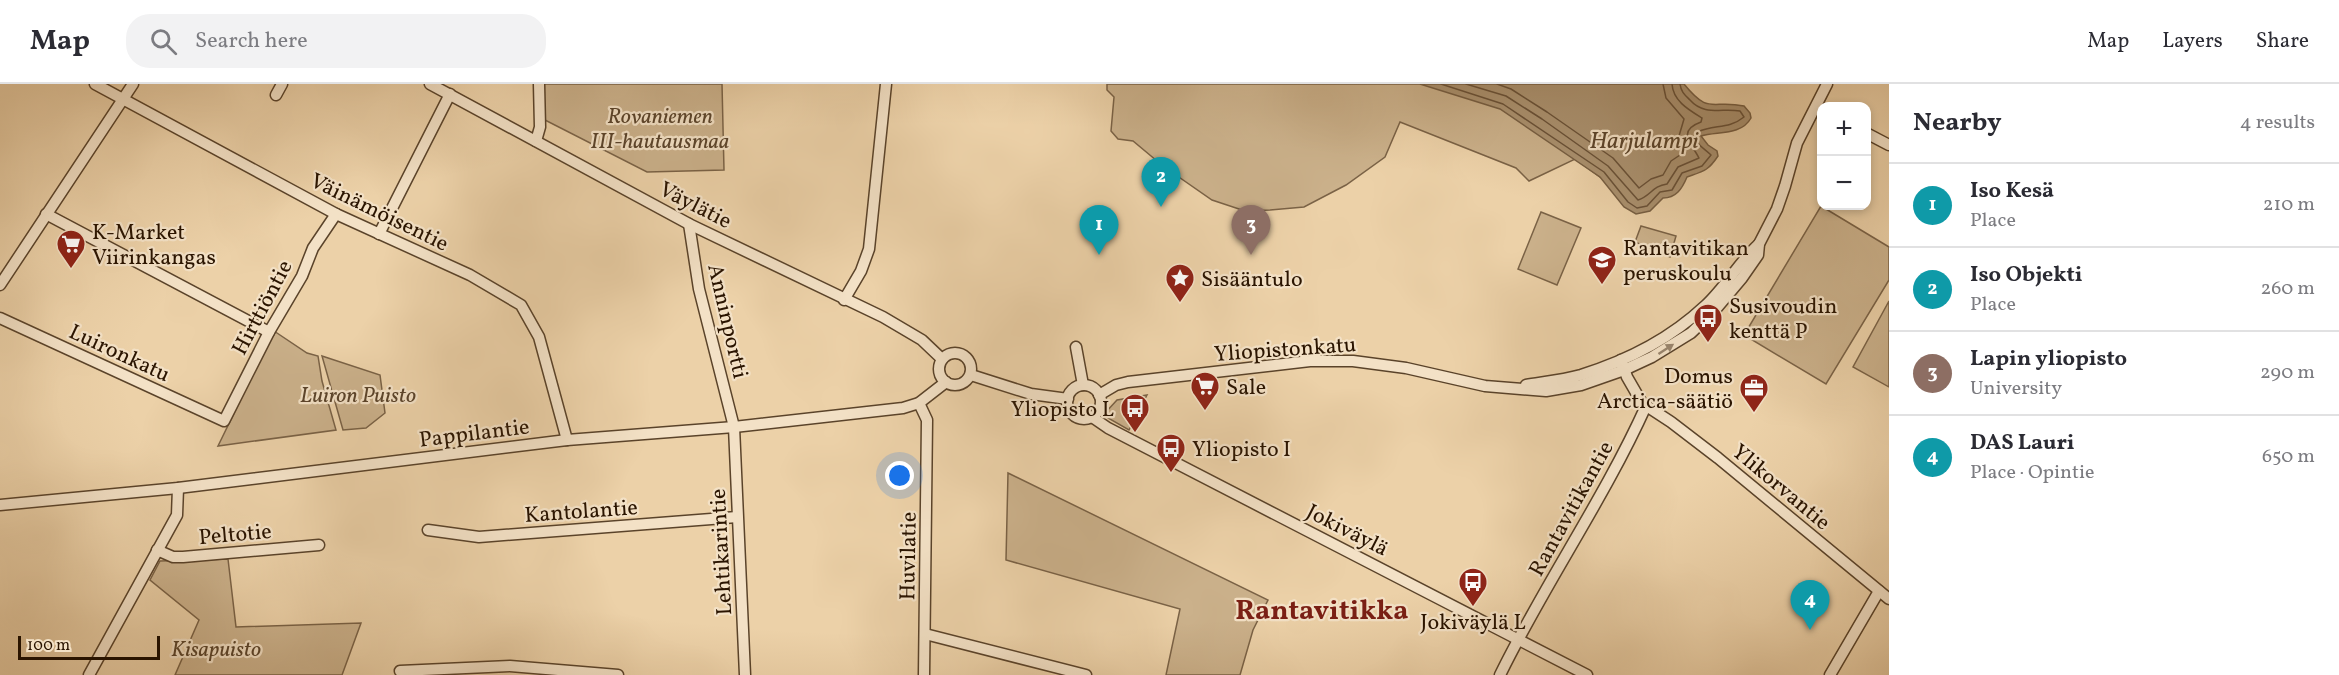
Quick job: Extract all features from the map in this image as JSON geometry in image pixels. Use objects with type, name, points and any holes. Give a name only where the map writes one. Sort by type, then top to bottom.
[{"type":"street","name":"Väinämöisentie","points":[[95,84],[336,214],[470,275],[521,305],[539,337],[567,440]]},
{"type":"street","points":[[0,285],[133,84]]},
{"type":"street","points":[[276,96],[282,84]]},
{"type":"street","name":"Väylätie","points":[[430,84],[689,224],[844,300],[884,317],[922,340],[942,358]]},
{"type":"street","points":[[536,141],[540,127],[539,84]]},
{"type":"street","points":[[844,300],[861,271],[869,249],[886,84]]},
{"type":"street","name":"Yliopistonkatu","points":[[1821,102],[1827,84]]},
{"type":"street","points":[[379,234],[450,94]]},
{"type":"street","name":"Yliopistonkatu","points":[[1099,395],[1116,385],[1128,382],[1332,360],[1378,363],[1468,382],[1511,387],[1579,375],[1652,357],[1691,333],[1715,310],[1758,255],[1759,244],[1777,209],[1797,143],[1817,112]]},
{"type":"street","points":[[1871,136],[1889,145]]},
{"type":"street","points":[[46,214],[269,332]]},
{"type":"street","name":"Hirttiöntie","points":[[224,421],[269,332],[302,276],[313,248],[336,214]]},
{"type":"street","name":"Anninportti","points":[[689,224],[699,289],[734,427]]},
{"type":"street","name":"Luironkatu","points":[[0,318],[224,421]]},
{"type":"street","points":[[1076,347],[1083,385]]},
{"type":"street","points":[[956,352],[966,356],[972,365],[971,375],[963,384],[951,385],[942,379],[939,369],[942,358],[956,352]]},
{"type":"street","points":[[1623,365],[1636,396],[1646,406]]},
{"type":"street","points":[[971,375],[1031,394],[1068,399]]},
{"type":"street","name":"Pappilantie","points":[[0,505],[178,488],[567,440],[734,427],[903,408],[919,403],[946,382]]},
{"type":"street","points":[[1083,385],[1092,388],[1099,395],[1100,405],[1092,417],[1076,417],[1069,409],[1068,399],[1073,389],[1083,385]]},
{"type":"street","name":"Huvilatie","points":[[919,403],[927,420],[924,675]]},
{"type":"street","name":"Ylikorvantie","points":[[1646,406],[1718,458],[1889,600]]},
{"type":"street","name":"Rantavitikantie","points":[[1500,675],[1518,639],[1620,460],[1646,406]]},
{"type":"street","name":"Jokiväylä","points":[[1092,417],[1117,433],[1587,675]]},
{"type":"street","name":"Lehtikarintie","points":[[734,427],[745,675]]},
{"type":"street","points":[[89,675],[177,515],[178,488]]},
{"type":"street","name":"Kantolantie","points":[[428,530],[479,537],[737,517]]},
{"type":"street","name":"Peltotie","points":[[157,550],[174,557],[183,557],[319,544]]},
{"type":"street","points":[[1830,675],[1879,591]]},
{"type":"street","points":[[925,633],[1086,675]]},
{"type":"street","points":[[400,671],[510,666],[618,675]]},
{"type":"green space","name":"Rovaniemen III-hautausmaa","points":[[540,84],[722,84],[724,170],[647,172],[541,118]]},
{"type":"green space","points":[[1107,84],[1634,84],[1600,177],[1575,159],[1529,181],[1516,168],[1400,122],[1385,157],[1346,185],[1304,207],[1245,211],[1212,200],[1163,166],[1133,141],[1118,139],[1111,131],[1114,97],[1107,90]]},
{"type":"green space","points":[[1819,210],[1828,210],[1889,247],[1889,280],[1826,384],[1744,335]]},
{"type":"green space","points":[[1541,212],[1581,228],[1557,285],[1518,269]]},
{"type":"green space","points":[[1641,226],[1676,236],[1670,257],[1635,242]]},
{"type":"green space","points":[[1889,301],[1889,387],[1853,367]]},
{"type":"green space","points":[[274,331],[307,353],[318,356],[322,381],[336,430],[218,446]]},
{"type":"green space","name":"Luiron Puisto","points":[[322,356],[380,375],[385,413],[366,428],[343,430]]},
{"type":"green space","points":[[1147,395],[1129,430],[1108,418],[1105,413],[1117,400]]},
{"type":"green space","points":[[1008,473],[1268,600],[1253,630],[1240,675],[1166,675],[1180,609],[1006,560]]},
{"type":"green space","name":"Kisapuisto","points":[[228,559],[236,627],[361,623],[342,675],[175,675],[199,620],[150,580],[160,561]]},
{"type":"water","name":"Harjulampi","points":[[1420,84],[1684,84],[1706,103],[1744,106],[1751,118],[1741,128],[1701,136],[1717,151],[1718,156],[1711,165],[1702,172],[1687,177],[1678,192],[1663,198],[1650,211],[1636,214],[1624,207],[1600,177],[1500,109]]},
{"type":"place","name":"Iso Objekti","points":[[1161,207]]},
{"type":"place","name":"Iso Kesä","points":[[1099,255]]},
{"type":"place","name":"Lapin yliopisto","points":[[1251,255]]},
{"type":"place","name":"K-Market Viirinkangas","points":[[71,270]]},
{"type":"place","name":"Rantavitikan peruskoulu","points":[[1602,286]]},
{"type":"place","name":"Sisääntulo","points":[[1180,304]]},
{"type":"place","name":"Susivoudin kenttä P","points":[[1708,344]]},
{"type":"place","name":"Sale","points":[[1205,412]]},
{"type":"place","name":"Domus Arctica-säätiö","points":[[1754,414]]},
{"type":"place","name":"Yliopisto L","points":[[1135,434]]},
{"type":"place","name":"Yliopisto I","points":[[1171,474]]},
{"type":"place","name":"Jokiväylä L","points":[[1473,608]]},
{"type":"place","name":"DAS Lauri","points":[[1810,630]]},
{"type":"district","name":"Rantavitikka","points":[[1322,609]]}]
